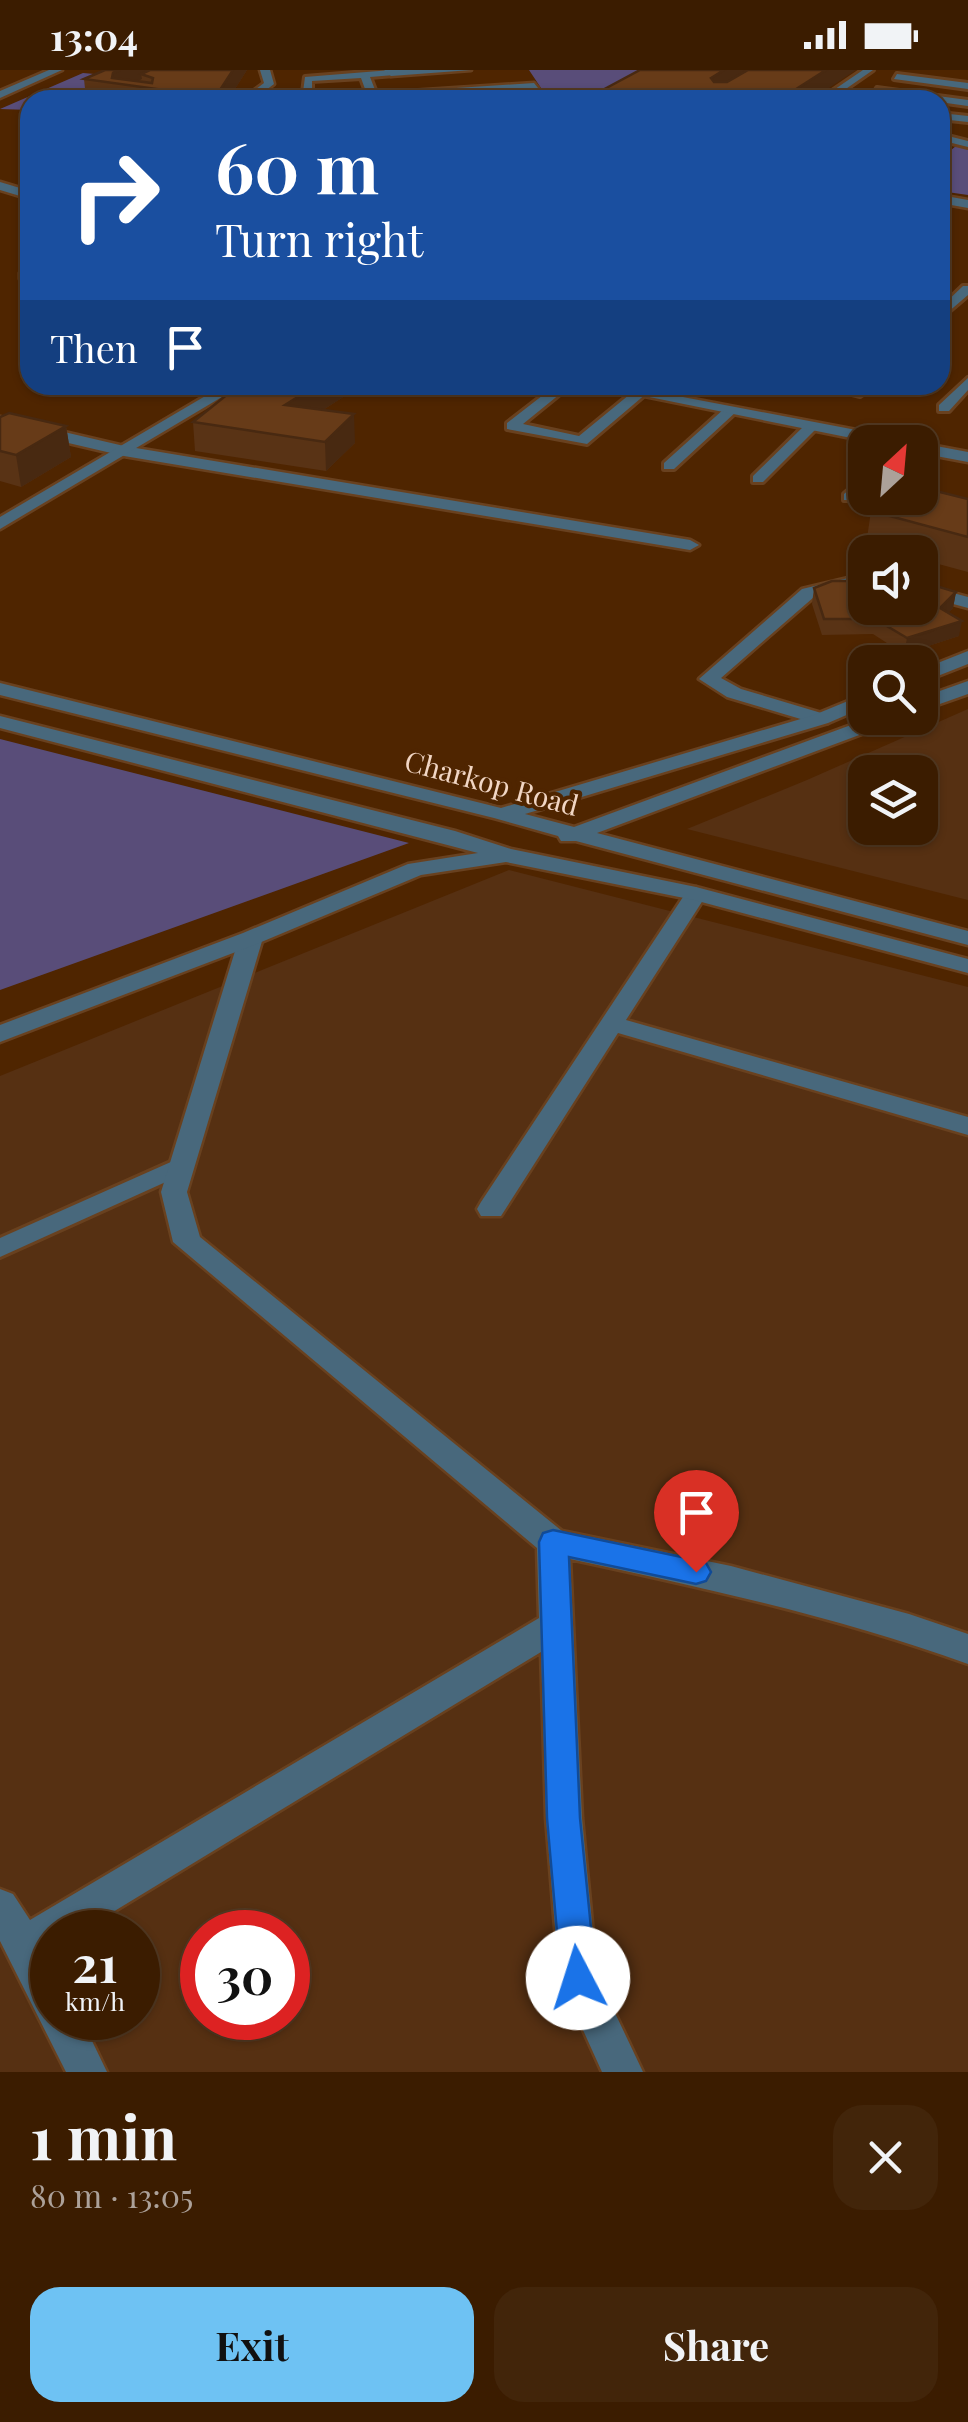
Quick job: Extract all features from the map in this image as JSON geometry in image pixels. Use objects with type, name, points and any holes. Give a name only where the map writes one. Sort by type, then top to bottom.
[{"type":"street","points":[[0,95],[57,70]]},
{"type":"street","points":[[260,90],[269,84],[265,70]]},
{"type":"street","points":[[520,70],[537,90]]},
{"type":"street","points":[[390,72],[463,73]]},
{"type":"street","points":[[413,90],[410,82],[463,73]]},
{"type":"street","points":[[487,90],[534,86]]},
{"type":"street","points":[[0,524],[218,395]]},
{"type":"street","points":[[670,395],[848,434]]},
{"type":"street","points":[[0,422],[124,451],[690,545]]},
{"type":"street","points":[[938,452],[968,458]]},
{"type":"street","points":[[820,718],[734,693],[709,679],[808,593],[848,584]]},
{"type":"street","points":[[938,594],[968,603]]},
{"type":"street","points":[[938,670],[968,657]]},
{"type":"street","points":[[938,698],[968,687]]},
{"type":"street","name":"Charkop Road","points":[[0,690],[501,814],[968,938]]},
{"type":"street","points":[[416,869],[447,836],[501,814],[848,707]]},
{"type":"street","points":[[0,722],[447,836],[506,855],[696,894],[968,966]]},
{"type":"street","points":[[0,1034],[252,938],[416,869],[506,855],[573,834],[848,732]]},
{"type":"street","points":[[491,1209],[696,894]]},
{"type":"street","points":[[252,938],[174,1192],[187,1242],[553,1542],[732,1580],[909,1628],[968,1649]]},
{"type":"street","points":[[611,1023],[968,1126]]},
{"type":"street","points":[[553,1542],[564,1818],[578,1978],[623,2072]]},
{"type":"street","points":[[24,1945],[556,1625]]},
{"type":"street","points":[[0,1907],[30,1957]]},
{"type":"street","points":[[71,2040],[87,2072]]},
{"type":"lane","points":[[839,90],[869,70]]},
{"type":"lane","points":[[878,90],[908,70]]},
{"type":"lane","points":[[307,90],[308,79],[390,72]]},
{"type":"lane","points":[[364,74],[370,90]]},
{"type":"lane","points":[[897,77],[968,86]]},
{"type":"lane","points":[[950,305],[967,289],[954,286]]},
{"type":"lane","points":[[968,382],[944,408],[968,412]]},
{"type":"lane","points":[[551,395],[512,426],[582,441],[640,395]]},
{"type":"lane","points":[[669,466],[730,411]]},
{"type":"lane","points":[[758,479],[811,427]]},
{"type":"lane","points":[[0,1248],[182,1165]]},
{"type":"shaded area","points":[[529,70],[674,70],[634,90],[542,90]]},
{"type":"shaded area","points":[[83,73],[129,77],[101,90],[44,90]]},
{"type":"shaded area","points":[[20,100],[20,110],[0,109]]},
{"type":"shaded area","points":[[956,146],[968,148],[968,195],[950,192],[950,151]]},
{"type":"shaded area","points":[[968,709],[968,900],[687,829],[848,762],[848,845],[938,845],[938,755],[864,755],[909,735],[938,735],[938,722]]},
{"type":"shaded area","points":[[0,739],[409,843],[0,990]]},
{"type":"shaded area","points":[[509,870],[968,987],[968,2072],[0,2072],[0,1076]]},
{"type":"building","points":[[105,70],[120,70],[112,78],[152,83],[153,78],[141,74],[150,70],[233,70],[220,90],[164,90],[84,79]]},
{"type":"building","points":[[640,70],[724,70],[711,78],[714,82],[727,82],[748,70],[826,70],[795,90],[603,90]]},
{"type":"building","points":[[227,395],[301,395],[285,405],[354,414],[325,442],[193,422]]},
{"type":"building","points":[[9,413],[66,426],[16,455],[0,451],[0,417]]},
{"type":"building","points":[[938,492],[968,499],[968,537],[886,515],[938,515]]},
{"type":"building","points":[[832,581],[848,581],[848,619],[824,619],[814,588]]},
{"type":"building","points":[[938,586],[956,592],[940,608],[962,621],[907,638],[885,625],[938,625]]},
{"type":"route","points":[[578,1978],[564,1818],[553,1542],[696,1572]]}]
